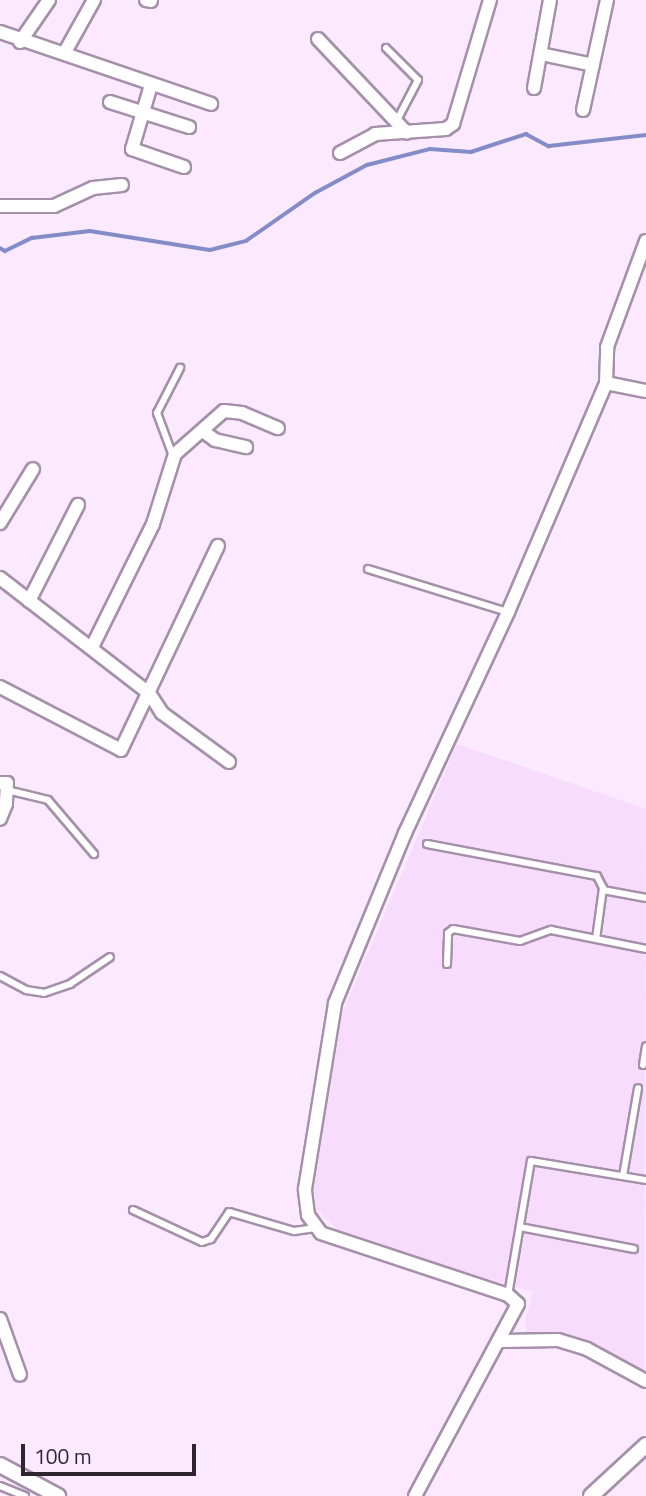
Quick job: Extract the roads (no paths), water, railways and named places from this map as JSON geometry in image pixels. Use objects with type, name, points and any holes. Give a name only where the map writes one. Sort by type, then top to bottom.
[{"type":"street","points":[[20,42],[50,0]]},
{"type":"street","points":[[65,52],[94,0]]},
{"type":"street","points":[[340,153],[366,136],[446,129],[453,124],[490,0]]},
{"type":"street","points":[[534,88],[550,0]]},
{"type":"street","points":[[583,110],[607,0]]},
{"type":"street","points":[[0,32],[20,42],[65,52],[151,85],[211,104]]},
{"type":"street","points":[[317,39],[407,133]]},
{"type":"street","points":[[541,54],[593,65]]},
{"type":"street","points":[[151,85],[132,149],[184,167]]},
{"type":"street","points":[[110,102],[189,127]]},
{"type":"street","points":[[0,206],[54,206],[93,188],[122,185]]},
{"type":"street","points":[[415,1496],[518,1310],[508,1295],[321,1233],[308,1215],[305,1189],[335,1003],[405,833],[508,612],[606,383],[607,347],[646,241]]},
{"type":"street","points":[[606,383],[646,391]]},
{"type":"street","points":[[92,647],[153,524],[173,458],[224,411],[278,428]]},
{"type":"street","points":[[204,432],[215,440],[246,447]]},
{"type":"street","points":[[0,523],[33,469]]},
{"type":"street","points":[[29,601],[78,505]]},
{"type":"street","points":[[0,687],[121,750],[218,546]]},
{"type":"street","points":[[0,578],[149,692],[162,713],[229,762]]},
{"type":"street","points":[[0,819],[3,786]]},
{"type":"street","points":[[0,1319],[20,1375]]},
{"type":"street","points":[[502,1341],[558,1340],[587,1349],[646,1381]]},
{"type":"street","points":[[591,1496],[646,1445]]},
{"type":"street","points":[[0,1465],[58,1496]]},
{"type":"lane","points":[[386,48],[418,80],[396,122]]},
{"type":"lane","points":[[173,458],[157,413],[180,368]]},
{"type":"lane","points":[[368,569],[508,612]]},
{"type":"lane","points":[[3,786],[48,800],[93,854]]},
{"type":"lane","points":[[428,844],[597,876],[603,890],[596,939]]},
{"type":"lane","points":[[603,890],[646,898]]},
{"type":"lane","points":[[447,964],[447,933],[453,929],[520,941],[551,929],[646,949]]},
{"type":"lane","points":[[0,976],[26,990],[44,993],[70,984],[110,957]]},
{"type":"lane","points":[[643,1065],[646,1045]]},
{"type":"lane","points":[[623,1176],[638,1088]]},
{"type":"lane","points":[[508,1295],[531,1161],[646,1180]]},
{"type":"lane","points":[[133,1210],[202,1242],[211,1239],[229,1212],[294,1231],[316,1228]]},
{"type":"lane","points":[[520,1227],[634,1250]]},
{"type":"lane","points":[[0,1486],[25,1496]]},
{"type":"waterway","points":[[0,248],[5,251],[32,238],[90,231],[210,250],[246,241],[315,193],[367,165],[430,149],[471,152],[526,134],[549,146],[646,135]]}]
